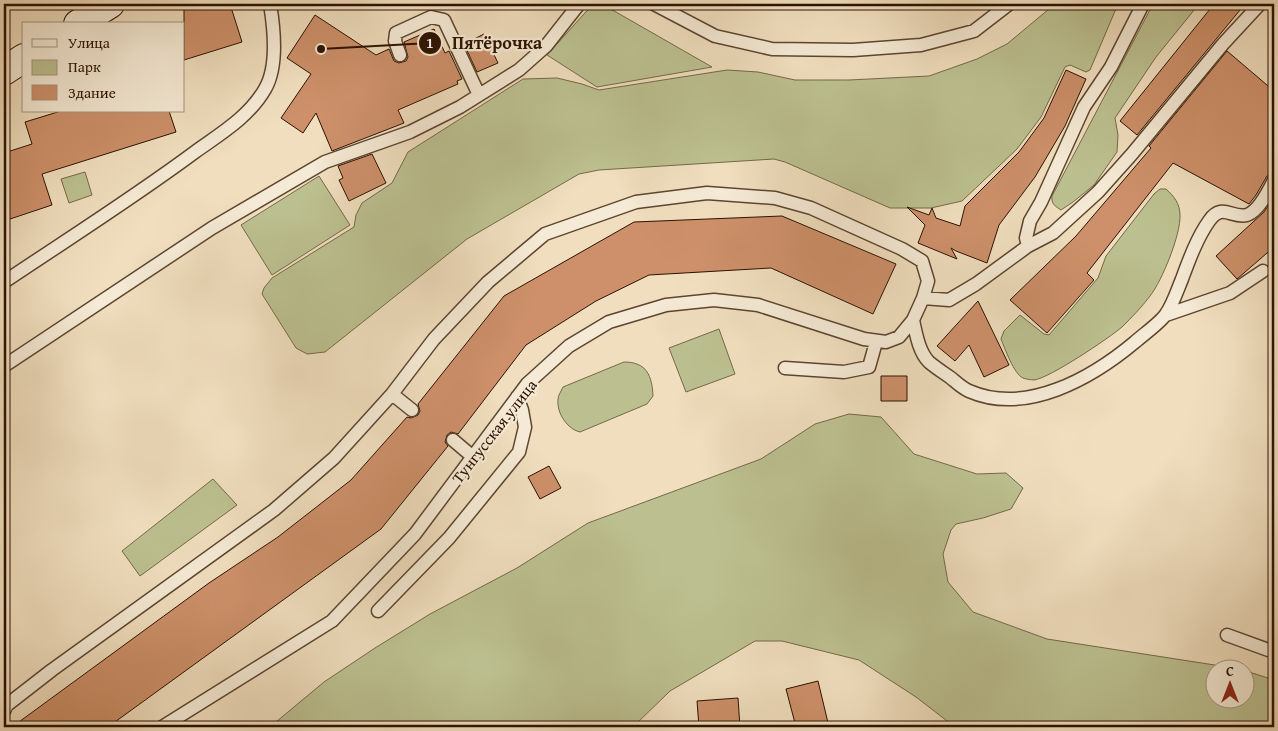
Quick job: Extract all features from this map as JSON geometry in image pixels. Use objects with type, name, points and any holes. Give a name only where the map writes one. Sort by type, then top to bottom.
[{"type":"main road","points":[[82,22],[110,4]]},
{"type":"main road","points":[[4,71],[22,59]]},
{"type":"lane","points":[[4,282],[173,168],[242,118],[265,89],[273,63],[274,26],[270,4]]},
{"type":"lane","points":[[4,366],[212,228],[317,167],[326,162],[410,132],[460,107],[520,70],[546,46],[579,4]]},
{"type":"lane","points":[[654,4],[715,36],[762,47],[772,49],[853,50],[921,45],[974,31],[1009,4]]},
{"type":"lane","points":[[1028,246],[1026,238],[1030,221],[1041,202],[1084,107],[1111,66],[1143,4]]},
{"type":"lane","points":[[923,298],[949,300],[976,284],[1028,246],[1053,233],[1098,192],[1260,4]]},
{"type":"lane","points":[[400,55],[395,41],[396,33],[431,17],[444,20],[479,94]]},
{"type":"lane","points":[[1166,315],[1209,221],[1216,214],[1226,211],[1244,216],[1251,213],[1265,197],[1274,180]]},
{"type":"lane","points":[[4,711],[7,705],[52,670],[274,510],[334,458],[392,394],[434,339],[488,282],[545,234],[636,202],[708,193],[775,198],[811,208],[902,249],[922,261],[928,281],[913,320],[899,337],[886,342],[876,342],[869,367],[844,372],[785,368]]},
{"type":"lane","points":[[913,320],[917,340],[928,361],[968,391],[995,399],[1040,396],[1078,380],[1122,352],[1166,315],[1230,293],[1263,271]]},
{"type":"lane","name":"Тунгусская улица","points":[[162,727],[332,621],[415,534],[527,384],[570,346],[609,322],[666,306],[714,300],[758,305],[876,342]]},
{"type":"lane","points":[[392,394],[412,410]]},
{"type":"lane","points":[[378,610],[449,538],[519,452],[524,427],[522,410],[517,397]]},
{"type":"lane","points":[[453,440],[474,456]]},
{"type":"lane","points":[[1227,635],[1274,652]]},
{"type":"green space","points":[[593,4],[602,4],[712,67],[597,87],[547,55]]},
{"type":"green space","points":[[1055,4],[1118,4],[1090,70],[1086,72],[1070,65],[1065,67],[1041,117],[1017,149],[962,201],[931,208],[890,208],[785,162],[774,159],[599,170],[579,174],[467,239],[325,352],[307,354],[296,348],[262,294],[272,278],[354,227],[356,215],[362,203],[392,183],[408,152],[523,79],[557,78],[599,90],[727,70],[758,72],[795,80],[849,80],[929,76],[977,59],[1007,44]]},
{"type":"green space","points":[[1153,4],[1199,4],[1156,57],[1115,118],[1118,135],[1117,152],[1094,185],[1061,210],[1053,203],[1052,196]]},
{"type":"green space","points":[[85,172],[92,195],[69,203],[61,179]]},
{"type":"green space","points":[[319,176],[350,225],[272,275],[241,225]]},
{"type":"green space","points":[[1160,189],[1166,189],[1176,200],[1180,211],[1179,223],[1170,257],[1160,280],[1150,296],[1122,327],[1093,348],[1042,378],[1034,380],[1020,376],[1010,361],[1001,339],[1004,331],[1020,315],[1044,334],[1049,335],[1098,278],[1106,256],[1154,194]]},
{"type":"green space","points":[[719,329],[735,374],[686,392],[669,348]]},
{"type":"green space","points":[[624,362],[638,364],[647,372],[653,396],[647,404],[580,432],[570,427],[562,418],[558,406],[559,395],[563,387]]},
{"type":"green space","points":[[849,414],[881,417],[914,454],[977,474],[1006,473],[1023,488],[1011,509],[956,524],[951,530],[943,554],[948,582],[973,612],[1047,639],[1206,664],[1206,708],[1256,708],[1256,674],[1274,680],[1274,727],[955,727],[916,697],[859,660],[782,641],[755,641],[670,691],[633,727],[270,727],[324,682],[375,648],[430,614],[517,568],[588,523],[761,459],[815,424]]},
{"type":"green space","points":[[213,479],[237,505],[140,576],[122,551]]},
{"type":"building","points":[[184,4],[230,4],[242,42],[185,60]]},
{"type":"building","points":[[1214,4],[1245,4],[1137,135],[1120,121]]},
{"type":"building","points":[[315,15],[376,55],[389,49],[394,61],[399,63],[406,61],[408,57],[404,42],[434,29],[445,53],[449,51],[462,79],[457,81],[458,84],[398,110],[404,123],[332,151],[316,113],[303,133],[281,118],[311,74],[287,58]]},
{"type":"building","points":[[484,34],[498,63],[477,72],[464,44]]},
{"type":"building","points":[[1227,51],[1274,91],[1274,172],[1267,176],[1249,204],[1173,163],[1087,273],[1094,280],[1047,333],[1010,300],[1076,236],[1151,148],[1149,146]]},
{"type":"building","points":[[1066,70],[1086,79],[1065,126],[1035,177],[999,225],[987,263],[951,248],[957,259],[918,243],[925,225],[907,207],[929,215],[932,208],[936,218],[960,226],[965,206],[1019,152],[1044,118]]},
{"type":"building","points":[[58,112],[169,112],[176,132],[42,174],[52,205],[4,221],[4,153],[32,144],[25,122]]},
{"type":"building","points":[[372,154],[386,183],[349,201],[339,180],[343,178],[338,166]]},
{"type":"building","points":[[1274,197],[1274,247],[1237,279],[1216,256],[1264,212]]},
{"type":"building","points":[[782,216],[896,264],[873,314],[771,268],[649,275],[596,301],[526,345],[458,434],[451,432],[447,435],[445,442],[448,446],[381,529],[108,727],[12,727],[209,583],[278,537],[351,480],[407,417],[411,418],[418,415],[420,411],[418,404],[504,296],[634,222]]},
{"type":"building","points":[[978,301],[1009,365],[984,377],[969,345],[955,361],[937,346]]},
{"type":"building","points":[[881,376],[907,376],[907,401],[881,401]]},
{"type":"building","points":[[549,466],[561,488],[540,499],[528,477]]},
{"type":"building","points":[[818,681],[829,727],[796,727],[786,689]]},
{"type":"building","points":[[738,698],[740,727],[699,727],[697,701]]},
{"type":"place","name":"Пятёрочка","points":[[321,49]]}]
